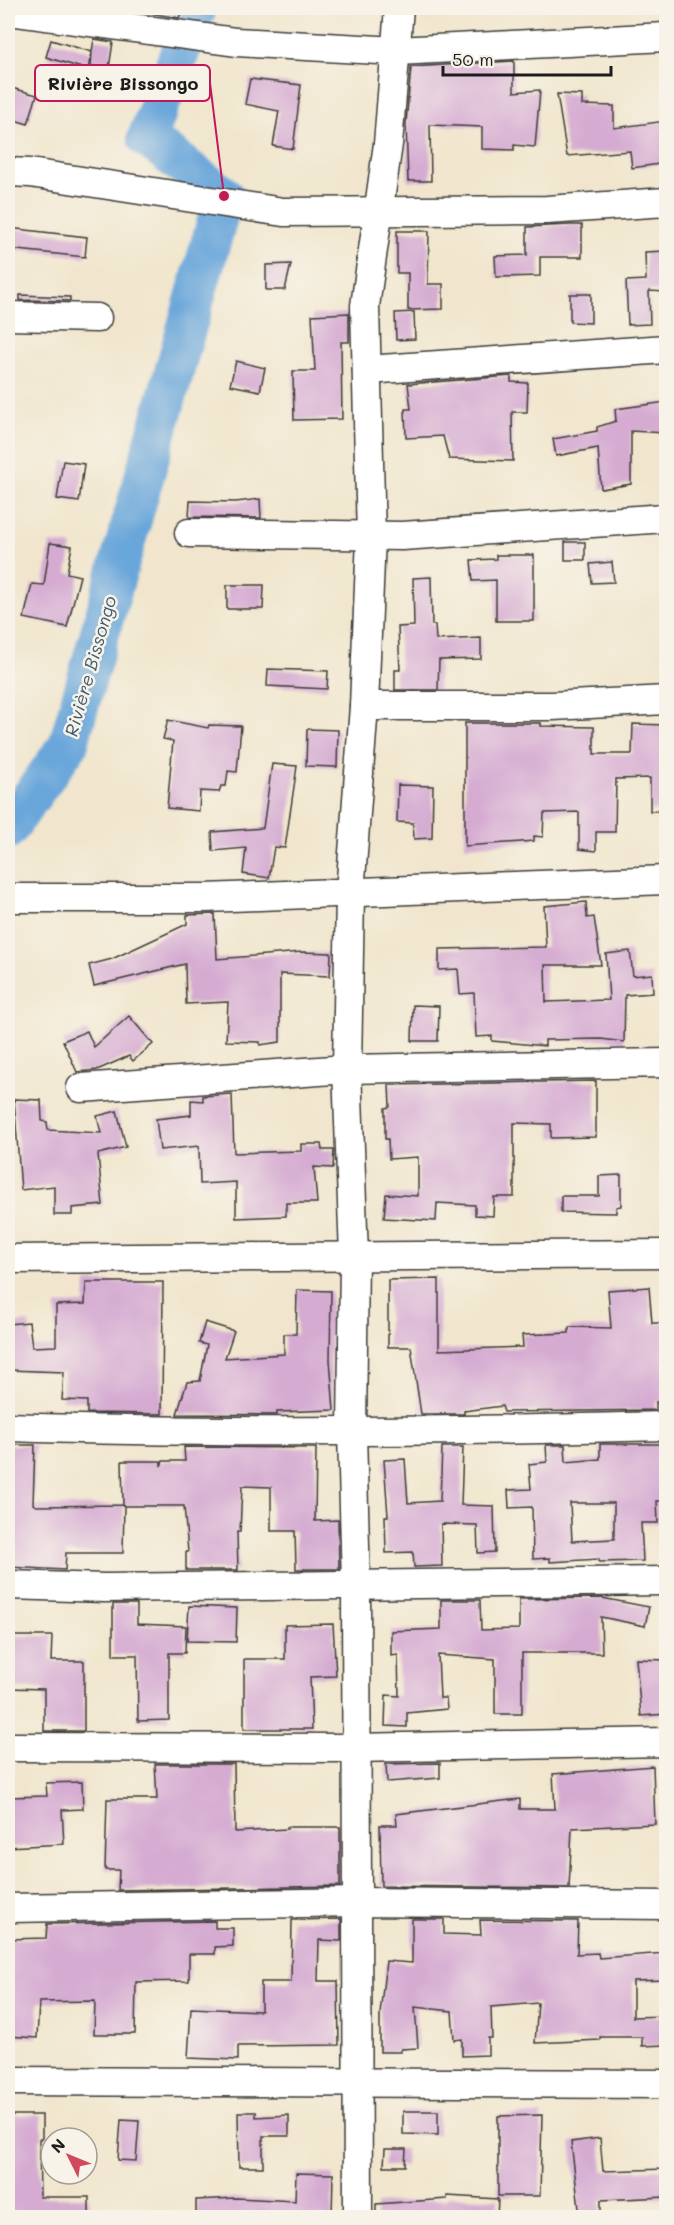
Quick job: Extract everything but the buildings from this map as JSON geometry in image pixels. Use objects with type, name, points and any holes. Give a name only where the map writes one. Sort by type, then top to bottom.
[{"type":"street","points":[[358,2217],[354,1748],[356,1585],[352,1432],[354,1256],[347,1069],[350,893],[364,706],[371,537],[365,306],[379,213],[397,51],[399,8]]},
{"type":"street","points":[[8,11],[236,42],[397,51],[666,37]]},
{"type":"street","points":[[8,172],[30,173],[283,212],[547,210],[666,202]]},
{"type":"street","points":[[8,316],[97,318]]},
{"type":"street","points":[[366,370],[666,349]]},
{"type":"street","points":[[189,533],[371,537],[666,518]]},
{"type":"street","points":[[364,706],[552,706],[666,700]]},
{"type":"street","points":[[8,898],[206,898],[666,880]]},
{"type":"street","points":[[81,1088],[347,1069],[666,1063]]},
{"type":"street","points":[[8,1259],[666,1254]]},
{"type":"street","points":[[8,1427],[135,1431],[352,1432],[666,1426]]},
{"type":"street","points":[[8,1585],[105,1588],[666,1581]]},
{"type":"street","points":[[8,1748],[354,1748],[666,1742]]},
{"type":"street","points":[[8,1908],[357,1902],[666,1905]]},
{"type":"street","points":[[8,2081],[666,2084]]},
{"type":"waterway","name":"Rivière Bissongo","points":[[8,829],[68,745],[224,196],[147,138],[197,8]]},
{"type":"place","name":"Rivière Bissongo","points":[[224,196]]}]
